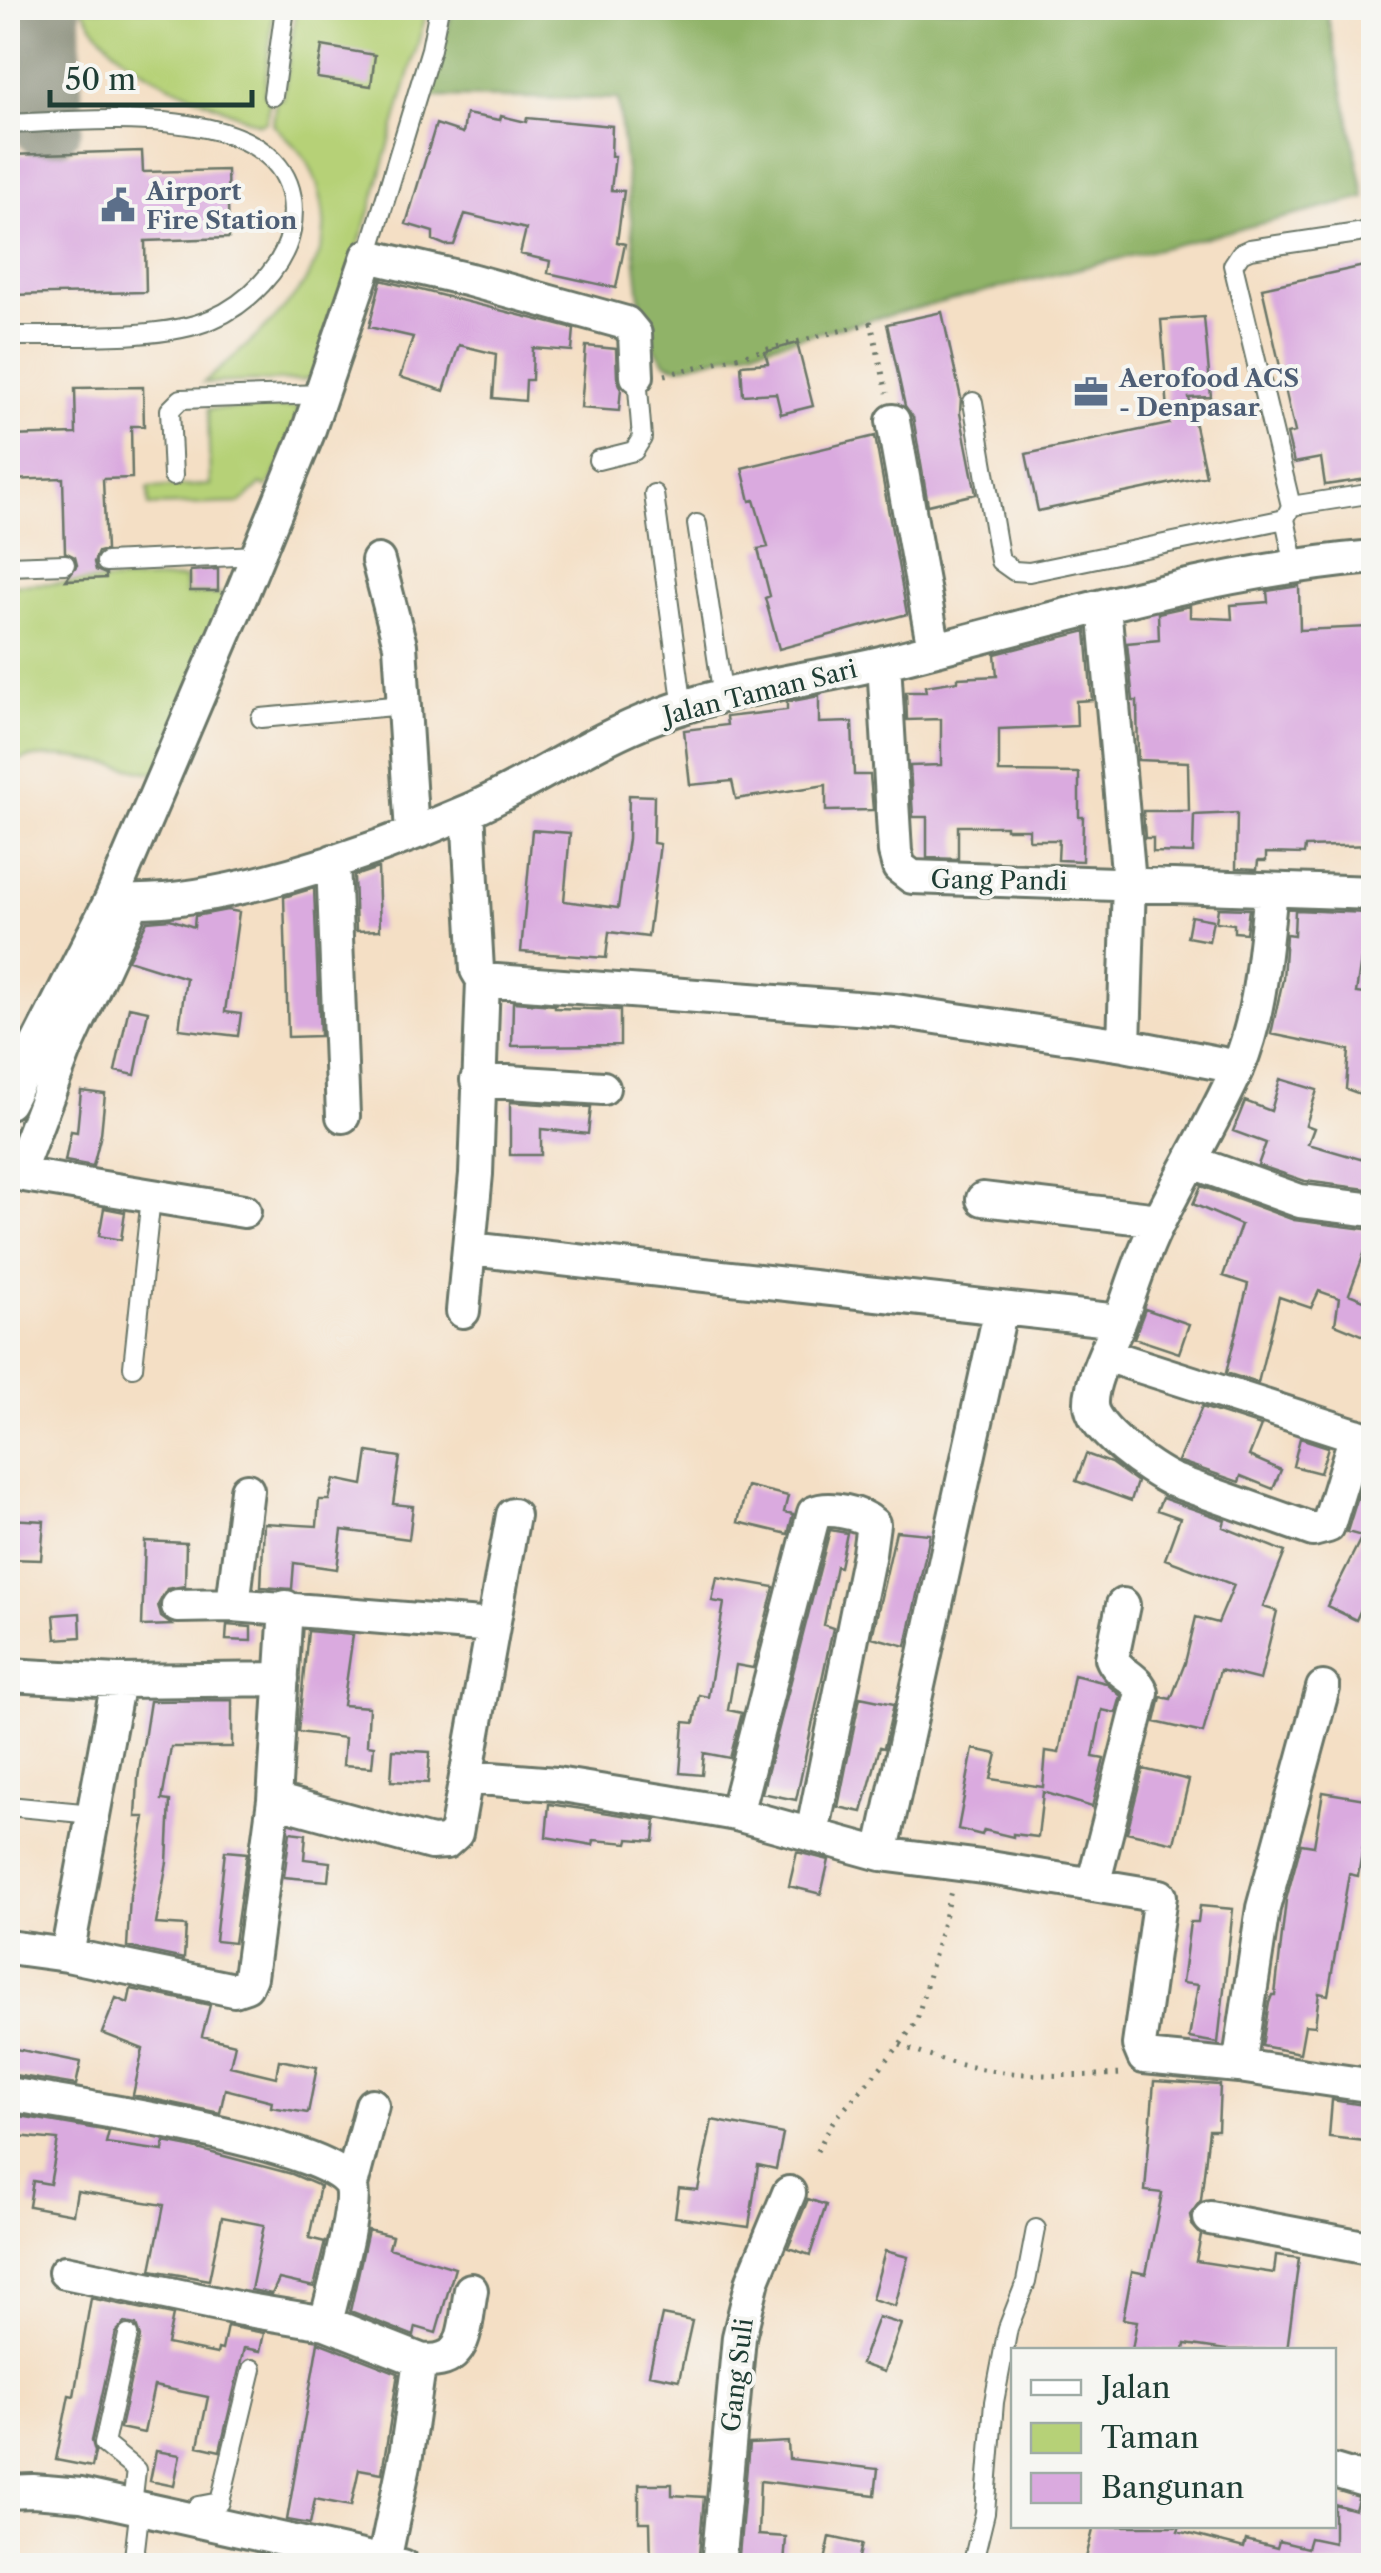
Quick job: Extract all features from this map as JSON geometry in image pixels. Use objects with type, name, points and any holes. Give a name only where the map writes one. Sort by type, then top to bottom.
[{"type":"street","points":[[244,1210],[24,1175],[20,1168],[321,394],[368,256],[626,323],[635,334],[637,376]]},
{"type":"street","points":[[893,421],[934,649]]},
{"type":"street","name":"Jalan Taman Sari","points":[[122,901],[182,898],[333,861],[468,811],[638,724],[683,708],[1104,606],[1295,566],[1374,557]]},
{"type":"street","points":[[378,560],[400,645],[412,833]]},
{"type":"street","points":[[1104,606],[1129,882],[1124,1045]]},
{"type":"street","name":"Gang Pandi","points":[[884,662],[895,852],[904,872],[919,878],[1129,882]]},
{"type":"street","points":[[463,1311],[476,1174],[484,980],[477,970],[468,811]]},
{"type":"street","points":[[333,861],[344,1116]]},
{"type":"street","points":[[1129,882],[1374,893]]},
{"type":"street","points":[[1105,1355],[1365,1438],[1328,1526],[1307,1529],[1172,1480],[1129,1452],[1092,1410],[1091,1400],[1105,1355],[1158,1220],[1192,1162],[1238,1066],[1261,984],[1270,891]]},
{"type":"street","points":[[8,1102],[122,901]]},
{"type":"street","points":[[484,980],[896,1011],[1238,1066]]},
{"type":"street","points":[[477,1080],[603,1088]]},
{"type":"street","points":[[1192,1162],[1300,1201],[1374,1210]]},
{"type":"street","points":[[983,1199],[1158,1220]]},
{"type":"street","points":[[470,1249],[1119,1321]]},
{"type":"street","points":[[881,1854],[1001,1308]]},
{"type":"street","points":[[233,1605],[247,1490]]},
{"type":"street","points":[[736,1814],[814,1513],[824,1509],[867,1518],[873,1524],[870,1553],[812,1834]]},
{"type":"street","points":[[274,1800],[432,1843],[446,1842],[456,1833],[513,1515]]},
{"type":"street","points":[[1093,1885],[1142,1693],[1112,1658],[1123,1605]]},
{"type":"street","points":[[178,1606],[286,1607],[493,1626]]},
{"type":"street","points":[[8,1946],[234,1990],[246,1986],[274,1800],[286,1607]]},
{"type":"street","points":[[8,1675],[118,1681],[282,1679]]},
{"type":"street","points":[[67,1955],[118,1681]]},
{"type":"street","points":[[1238,2066],[1264,1908],[1324,1688]]},
{"type":"street","points":[[466,1777],[556,1784],[736,1814],[881,1854],[1160,1896],[1140,2046],[1144,2057],[1374,2086]]},
{"type":"street","points":[[8,2094],[128,2114],[297,2152],[339,2170],[351,2186]]},
{"type":"street","points":[[326,2322],[350,2210],[351,2186],[372,2105]]},
{"type":"street","name":"Gang Suli","points":[[718,2566],[739,2337],[754,2280],[789,2193]]},
{"type":"street","points":[[1210,2218],[1374,2249]]},
{"type":"street","points":[[64,2272],[326,2322],[420,2360],[442,2360],[458,2351],[472,2290]]},
{"type":"street","points":[[8,2492],[54,2492],[136,2505],[390,2565],[420,2360]]},
{"type":"street","points":[[1336,2472],[1374,2484]]},
{"type":"lane","points":[[273,96],[285,8]]},
{"type":"lane","points":[[368,256],[432,49],[439,8]]},
{"type":"lane","points":[[8,124],[165,121],[225,133],[266,151],[281,168],[291,192],[293,216],[290,238],[258,287],[234,308],[211,320],[185,328],[136,332],[8,336]]},
{"type":"lane","points":[[1295,566],[1288,513],[1233,265],[1241,253],[1250,249],[1358,232]]},
{"type":"lane","points":[[598,460],[634,451],[642,438],[637,376]]},
{"type":"lane","points":[[173,476],[170,410],[181,399],[321,394]]},
{"type":"lane","points":[[972,402],[1000,562],[1014,571],[1029,572],[1374,493]]},
{"type":"lane","points":[[654,494],[683,708]]},
{"type":"lane","points":[[697,524],[723,698]]},
{"type":"lane","points":[[106,562],[258,555]]},
{"type":"lane","points":[[8,566],[66,564]]},
{"type":"lane","points":[[261,718],[404,704]]},
{"type":"lane","points":[[134,1367],[151,1197]]},
{"type":"lane","points":[[8,1806],[93,1814]]},
{"type":"lane","points":[[972,2566],[985,2513],[994,2402],[1008,2328],[1026,2282],[1036,2229]]},
{"type":"lane","points":[[128,2335],[104,2444],[136,2470],[133,2566]]},
{"type":"lane","points":[[196,2519],[199,2506],[220,2502],[252,2369]]},
{"type":"path","points":[[637,376],[687,370],[871,323],[893,421]]},
{"type":"path","points":[[817,2151],[832,2123],[918,2020],[956,1864]]},
{"type":"path","points":[[900,2044],[932,2059],[1030,2077],[1126,2074],[1144,2057]]},
{"type":"green space","points":[[82,8],[274,8],[264,95],[270,97],[266,122],[259,124],[131,63],[96,30]]},
{"type":"green space","points":[[296,8],[428,8],[371,208],[315,374],[304,380],[203,383],[288,304],[314,267],[321,248],[324,217],[313,174],[301,153],[273,124],[276,98],[283,99]]},
{"type":"green space","points":[[453,8],[1326,8],[1365,198],[679,367],[666,363],[644,335],[618,99],[430,97]]},
{"type":"green space","points":[[300,407],[280,465],[267,488],[261,484],[241,503],[149,506],[148,488],[210,485],[208,409]]},
{"type":"green space","points":[[185,578],[186,594],[226,594],[158,774],[63,757],[25,758],[8,763],[8,585]]},
{"type":"building","points":[[322,46],[375,55],[371,86],[317,78]]},
{"type":"building","points":[[466,114],[500,120],[501,116],[526,122],[527,118],[612,126],[611,156],[615,156],[611,190],[624,191],[617,242],[625,244],[616,288],[548,273],[550,261],[520,254],[526,229],[465,214],[454,245],[445,245],[433,240],[433,232],[406,224],[436,124],[463,133]]},
{"type":"building","name":"Airport Fire Station","points":[[142,151],[143,172],[227,170],[229,238],[145,241],[146,292],[8,295],[8,155]]},
{"type":"building","points":[[1364,266],[1374,305],[1374,478],[1325,485],[1321,458],[1294,463],[1287,434],[1295,432],[1262,288]]},
{"type":"building","points":[[381,280],[574,329],[572,351],[533,348],[532,380],[526,380],[525,401],[493,398],[496,354],[459,345],[444,391],[400,377],[413,337],[369,327]]},
{"type":"building","points":[[942,312],[976,494],[928,505],[913,417],[905,406],[887,324]]},
{"type":"building","points":[[1204,317],[1211,397],[1189,398],[1206,476],[1038,511],[1026,454],[1169,424],[1161,320]]},
{"type":"building","points":[[797,343],[813,406],[781,414],[776,393],[743,395],[741,365],[768,363],[765,352]]},
{"type":"building","points":[[586,346],[616,349],[621,388],[619,411],[581,408]]},
{"type":"building","points":[[143,387],[144,426],[131,426],[132,478],[103,479],[106,550],[98,552],[94,562],[96,570],[106,574],[106,578],[66,580],[77,565],[75,557],[65,552],[63,478],[9,480],[8,436],[76,434],[75,388]]},
{"type":"building","points":[[875,436],[907,614],[779,649],[765,598],[770,596],[758,549],[768,547],[742,468]]},
{"type":"building","points":[[218,569],[218,591],[190,591],[190,571]]},
{"type":"building","points":[[1299,586],[1300,630],[1369,627],[1374,687],[1374,845],[1305,847],[1304,854],[1266,853],[1266,861],[1258,861],[1257,869],[1236,868],[1237,813],[1194,815],[1193,853],[1153,852],[1153,838],[1145,838],[1143,811],[1189,811],[1188,762],[1138,760],[1137,701],[1133,701],[1127,643],[1159,640],[1158,613],[1190,606],[1190,617],[1232,619],[1231,605],[1268,602],[1267,591]]},
{"type":"building","points":[[1086,631],[1092,700],[1076,701],[1077,726],[999,729],[999,772],[1079,773],[1082,861],[1058,860],[1059,840],[1029,840],[1029,829],[1006,826],[958,826],[958,859],[927,858],[927,817],[913,817],[910,766],[941,765],[941,719],[907,720],[906,692],[926,692],[925,686],[958,678],[997,676],[995,654]]},
{"type":"building","points":[[819,696],[819,723],[852,722],[854,775],[870,775],[873,810],[826,811],[826,785],[736,799],[732,781],[690,785],[684,730],[727,725],[726,717],[787,710],[787,702]]},
{"type":"building","points":[[629,795],[654,796],[653,843],[660,844],[648,937],[609,932],[606,958],[521,952],[532,830],[570,833],[564,901],[618,908],[628,839]]},
{"type":"building","points":[[378,868],[380,930],[356,931],[354,876]]},
{"type":"building","points":[[314,888],[320,1036],[288,1037],[284,897]]},
{"type":"building","points":[[1218,908],[1249,909],[1246,933],[1234,932],[1234,924],[1216,922]]},
{"type":"building","points":[[227,910],[239,912],[225,1012],[241,1014],[238,1036],[179,1029],[186,978],[128,960],[147,921],[170,919],[194,927],[195,916]]},
{"type":"building","points":[[1295,910],[1368,913],[1356,993],[1374,995],[1374,1099],[1346,1089],[1349,1050],[1271,1034],[1283,979],[1286,934],[1294,935]]},
{"type":"building","points":[[1191,916],[1213,920],[1209,941],[1187,937]]},
{"type":"building","points":[[513,1002],[620,1010],[620,1045],[512,1046]]},
{"type":"building","points":[[129,1007],[148,1011],[135,1075],[115,1071]]},
{"type":"building","points":[[1280,1079],[1317,1090],[1306,1125],[1314,1128],[1308,1144],[1374,1163],[1374,1190],[1305,1181],[1258,1165],[1266,1143],[1233,1131],[1245,1101],[1271,1111]]},
{"type":"building","points":[[81,1091],[105,1094],[93,1166],[65,1161],[71,1131],[77,1132]]},
{"type":"building","points":[[510,1102],[591,1107],[588,1134],[541,1129],[541,1155],[510,1155]]},
{"type":"building","points":[[1201,1186],[1294,1220],[1373,1230],[1349,1294],[1374,1304],[1374,1340],[1335,1324],[1339,1298],[1319,1291],[1311,1308],[1279,1297],[1258,1383],[1226,1373],[1248,1284],[1223,1276],[1241,1225],[1193,1204]]},
{"type":"building","points":[[104,1208],[125,1212],[121,1240],[99,1236]]},
{"type":"building","points":[[1145,1309],[1189,1324],[1179,1353],[1134,1338]]},
{"type":"building","points":[[1202,1407],[1261,1426],[1249,1456],[1281,1470],[1273,1489],[1241,1476],[1239,1482],[1178,1461]]},
{"type":"building","points":[[1300,1438],[1328,1447],[1320,1473],[1293,1466]]},
{"type":"building","points":[[368,1452],[400,1457],[393,1504],[413,1506],[409,1539],[342,1530],[337,1569],[294,1563],[292,1589],[261,1587],[264,1523],[317,1526],[319,1500],[329,1500],[334,1479],[363,1485]]},
{"type":"building","points":[[1086,1454],[1111,1463],[1137,1482],[1131,1501],[1076,1481]]},
{"type":"building","points":[[1369,1460],[1374,1460],[1374,1613],[1361,1609],[1356,1620],[1327,1606],[1362,1536],[1347,1532]]},
{"type":"building","points":[[747,1486],[788,1496],[784,1512],[793,1514],[788,1534],[738,1522]]},
{"type":"building","points":[[1162,1498],[1225,1520],[1223,1527],[1285,1552],[1263,1607],[1277,1611],[1260,1680],[1220,1670],[1203,1733],[1155,1722],[1161,1697],[1171,1699],[1196,1617],[1218,1623],[1234,1585],[1165,1559],[1180,1518],[1157,1510]]},
{"type":"building","points":[[8,1519],[44,1521],[41,1560],[8,1559]]},
{"type":"building","points":[[830,1530],[847,1533],[824,1625],[833,1628],[796,1800],[762,1793]]},
{"type":"building","points":[[896,1531],[930,1534],[906,1646],[872,1637]]},
{"type":"building","points":[[145,1541],[186,1543],[185,1586],[167,1589],[158,1605],[161,1617],[172,1625],[142,1626]]},
{"type":"building","points":[[717,1577],[774,1587],[753,1668],[736,1665],[728,1710],[742,1713],[730,1758],[704,1753],[702,1775],[680,1773],[684,1722],[694,1723],[699,1695],[708,1697],[724,1603],[712,1601]]},
{"type":"building","points":[[80,1613],[81,1637],[56,1639],[54,1615]]},
{"type":"building","points":[[227,1625],[251,1627],[251,1641],[226,1640]]},
{"type":"building","points":[[308,1631],[353,1635],[343,1705],[369,1707],[367,1745],[374,1746],[372,1767],[343,1765],[345,1738],[298,1732]]},
{"type":"building","points":[[1074,1675],[1106,1683],[1121,1696],[1116,1713],[1102,1710],[1093,1757],[1104,1759],[1092,1807],[1043,1792],[1038,1837],[1013,1837],[984,1830],[982,1835],[958,1829],[973,1749],[997,1754],[991,1779],[1043,1787],[1046,1751],[1059,1753]]},
{"type":"building","points":[[860,1697],[894,1704],[862,1812],[838,1807]]},
{"type":"building","points":[[232,1700],[232,1747],[171,1747],[162,1800],[170,1801],[167,1862],[156,1924],[186,1926],[184,1959],[127,1947],[130,1897],[145,1817],[136,1817],[150,1701]]},
{"type":"building","points":[[393,1750],[430,1752],[428,1783],[391,1781]]},
{"type":"building","points":[[1143,1769],[1189,1780],[1174,1843],[1127,1832]]},
{"type":"building","points":[[1323,1792],[1371,1800],[1358,1876],[1349,1874],[1328,1995],[1319,1993],[1315,2026],[1305,2025],[1300,2053],[1262,2046],[1269,2003],[1275,1995],[1286,1900],[1301,1844],[1314,1846]]},
{"type":"building","points":[[549,1804],[656,1820],[654,1841],[594,1840],[593,1845],[546,1837]]},
{"type":"building","points":[[290,1832],[306,1834],[304,1859],[330,1862],[328,1881],[284,1877]]},
{"type":"building","points":[[225,1851],[247,1853],[234,1943],[215,1941]]},
{"type":"building","points":[[797,1852],[829,1860],[821,1894],[789,1886]]},
{"type":"building","points":[[1200,1906],[1233,1909],[1218,2043],[1189,2038],[1198,1985],[1182,1983],[1190,1922],[1198,1922]]},
{"type":"building","points":[[131,1989],[210,2005],[202,2036],[235,2044],[230,2066],[276,2077],[279,2060],[317,2067],[308,2113],[271,2107],[272,2101],[225,2089],[220,2113],[133,2095],[143,2049],[102,2033],[116,1998],[128,2003]]},
{"type":"building","points":[[11,2048],[81,2062],[76,2085],[8,2074]]},
{"type":"building","points":[[1154,2081],[1220,2085],[1218,2130],[1209,2130],[1201,2200],[1190,2215],[1192,2225],[1201,2235],[1196,2261],[1274,2273],[1276,2255],[1299,2258],[1287,2348],[1185,2344],[1184,2348],[1132,2348],[1137,2321],[1123,2319],[1132,2271],[1146,2274],[1162,2193],[1145,2191]]},
{"type":"building","points":[[1332,2100],[1364,2105],[1363,2116],[1374,2118],[1374,2142],[1329,2137]]},
{"type":"building","points":[[8,2114],[109,2131],[106,2143],[163,2151],[164,2142],[190,2147],[292,2174],[320,2186],[309,2238],[325,2242],[314,2287],[279,2279],[272,2294],[251,2290],[264,2225],[222,2217],[209,2280],[151,2270],[164,2205],[77,2191],[73,2214],[29,2206],[33,2181],[50,2184],[58,2140],[8,2135]]},
{"type":"building","points":[[712,2120],[783,2134],[776,2169],[758,2165],[749,2227],[675,2217],[679,2188],[698,2190]]},
{"type":"building","points":[[808,2199],[826,2205],[810,2255],[788,2248]]},
{"type":"building","points":[[368,2230],[392,2236],[389,2248],[455,2268],[436,2333],[416,2327],[414,2336],[350,2311]]},
{"type":"building","points":[[885,2251],[908,2257],[895,2306],[872,2299]]},
{"type":"building","points":[[91,2298],[173,2315],[167,2344],[217,2354],[218,2349],[222,2350],[227,2326],[264,2333],[260,2351],[244,2348],[220,2451],[198,2446],[208,2397],[154,2386],[144,2433],[120,2428],[140,2337],[136,2325],[125,2323],[116,2332],[92,2441],[92,2467],[56,2460],[69,2395],[74,2396]]},
{"type":"building","points":[[662,2315],[692,2321],[679,2380],[649,2374]]},
{"type":"building","points":[[878,2317],[901,2324],[884,2372],[861,2364]]},
{"type":"building","points":[[318,2342],[398,2373],[382,2473],[359,2469],[351,2506],[315,2499],[310,2524],[287,2520]]},
{"type":"building","points":[[788,2442],[789,2459],[878,2469],[875,2495],[760,2481],[758,2535],[786,2537],[784,2566],[738,2566],[749,2444]]},
{"type":"building","points":[[156,2451],[180,2455],[174,2486],[150,2481]]},
{"type":"building","points":[[639,2484],[672,2484],[672,2495],[704,2497],[698,2566],[651,2566],[650,2522],[639,2522]]},
{"type":"building","points":[[1358,2499],[1374,2502],[1374,2566],[1084,2566],[1094,2528],[1179,2528],[1178,2531],[1244,2548],[1246,2540],[1277,2548],[1279,2541],[1307,2548],[1310,2538],[1334,2543],[1336,2505],[1355,2510]]},
{"type":"building","points":[[830,2537],[862,2544],[857,2566],[824,2566]]},
{"type":"taxiway","points":[[45,8],[47,122]]},
{"type":"place","name":"Airport Fire Station","points":[[118,205]]},
{"type":"place","name":"Aerofood ACS - Denpasar","points":[[1091,392]]}]
